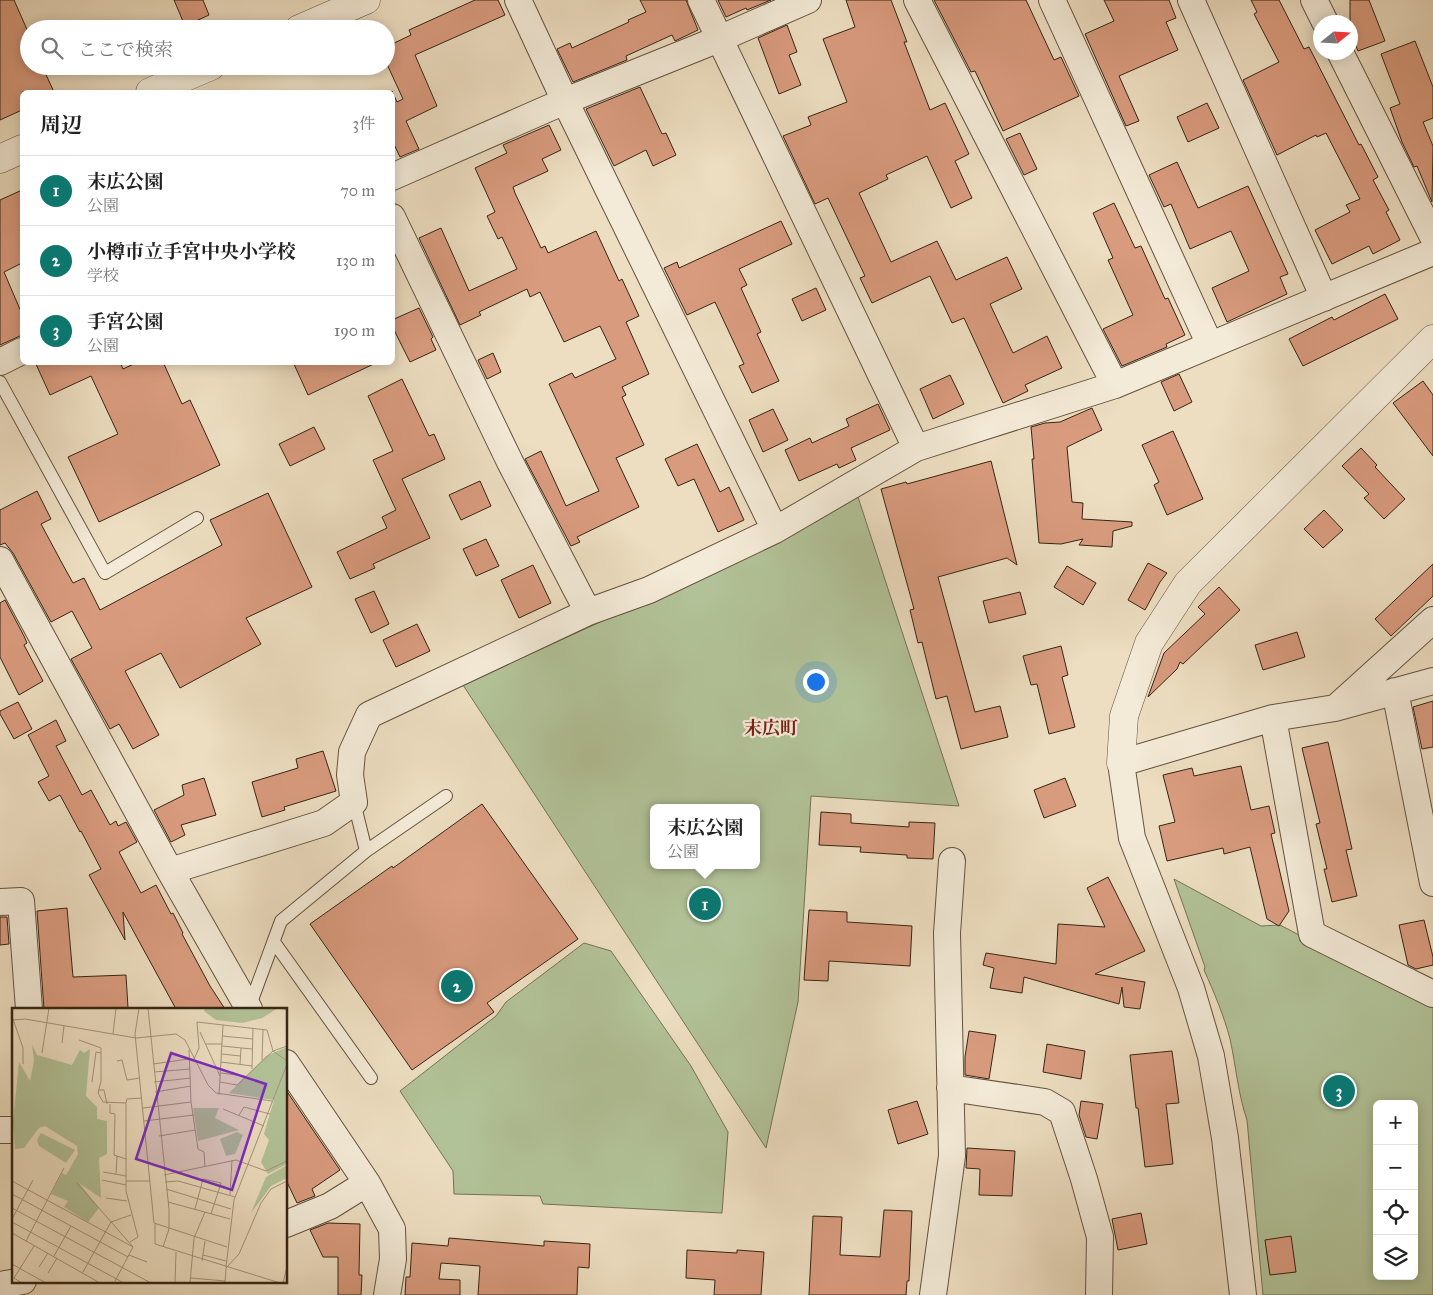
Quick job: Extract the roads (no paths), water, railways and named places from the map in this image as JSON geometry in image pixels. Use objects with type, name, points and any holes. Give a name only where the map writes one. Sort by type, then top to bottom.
[{"type":"street","points":[[320,20],[366,0]]},
{"type":"street","points":[[518,0],[565,101],[776,530]]},
{"type":"street","points":[[701,0],[916,448]]},
{"type":"street","points":[[395,176],[565,101],[719,39],[808,0]]},
{"type":"street","points":[[917,0],[1115,385]]},
{"type":"street","points":[[1052,0],[1210,345]]},
{"type":"street","points":[[1191,0],[1324,298]]},
{"type":"street","points":[[1314,0],[1322,15]]},
{"type":"street","points":[[1344,60],[1433,237]]},
{"type":"street","points":[[155,90],[190,75]]},
{"type":"street","points":[[0,159],[20,150]]},
{"type":"street","points":[[395,223],[510,462],[588,612]]},
{"type":"street","points":[[170,872],[324,823],[354,802],[350,775],[352,752],[369,715],[588,612],[649,590],[776,530],[916,448],[1115,385],[1433,252]]},
{"type":"street","points":[[1243,1295],[1225,1138],[1211,1056],[1191,988],[1132,838],[1121,763],[1124,716],[1149,643],[1188,583],[1433,338]]},
{"type":"street","points":[[0,362],[20,352]]},
{"type":"street","points":[[0,560],[170,872],[248,1008]]},
{"type":"street","points":[[1335,708],[1433,620]]},
{"type":"street","points":[[1121,763],[1273,718],[1335,708],[1433,681]]},
{"type":"street","points":[[1395,691],[1433,883]]},
{"type":"street","points":[[1273,718],[1312,934],[1433,994]]},
{"type":"street","points":[[933,1295],[952,1156],[947,933],[952,861]]},
{"type":"street","points":[[0,902],[20,901],[29,1008]]},
{"type":"street","points":[[288,1066],[367,1182],[392,1230],[393,1259],[387,1295]]},
{"type":"street","points":[[950,1088],[1046,1102],[1062,1112],[1084,1179],[1100,1237],[1099,1295]]},
{"type":"street","points":[[288,1223],[330,1206],[367,1182]]},
{"type":"street","points":[[0,1285],[16,1282]]},
{"type":"lane","points":[[0,382],[105,573],[197,518]]},
{"type":"lane","points":[[249,1008],[281,921],[366,851],[446,796]]},
{"type":"lane","points":[[354,802],[366,851]]},
{"type":"lane","points":[[274,942],[371,1078]]},
{"type":"place","name":"末広公園","points":[[705,904]]},
{"type":"place","name":"小樽市立手宮中央小学校","points":[[457,986]]},
{"type":"place","name":"手宮公園","points":[[1339,1091]]},
{"type":"district","name":"末広町","points":[[771,728]]}]
